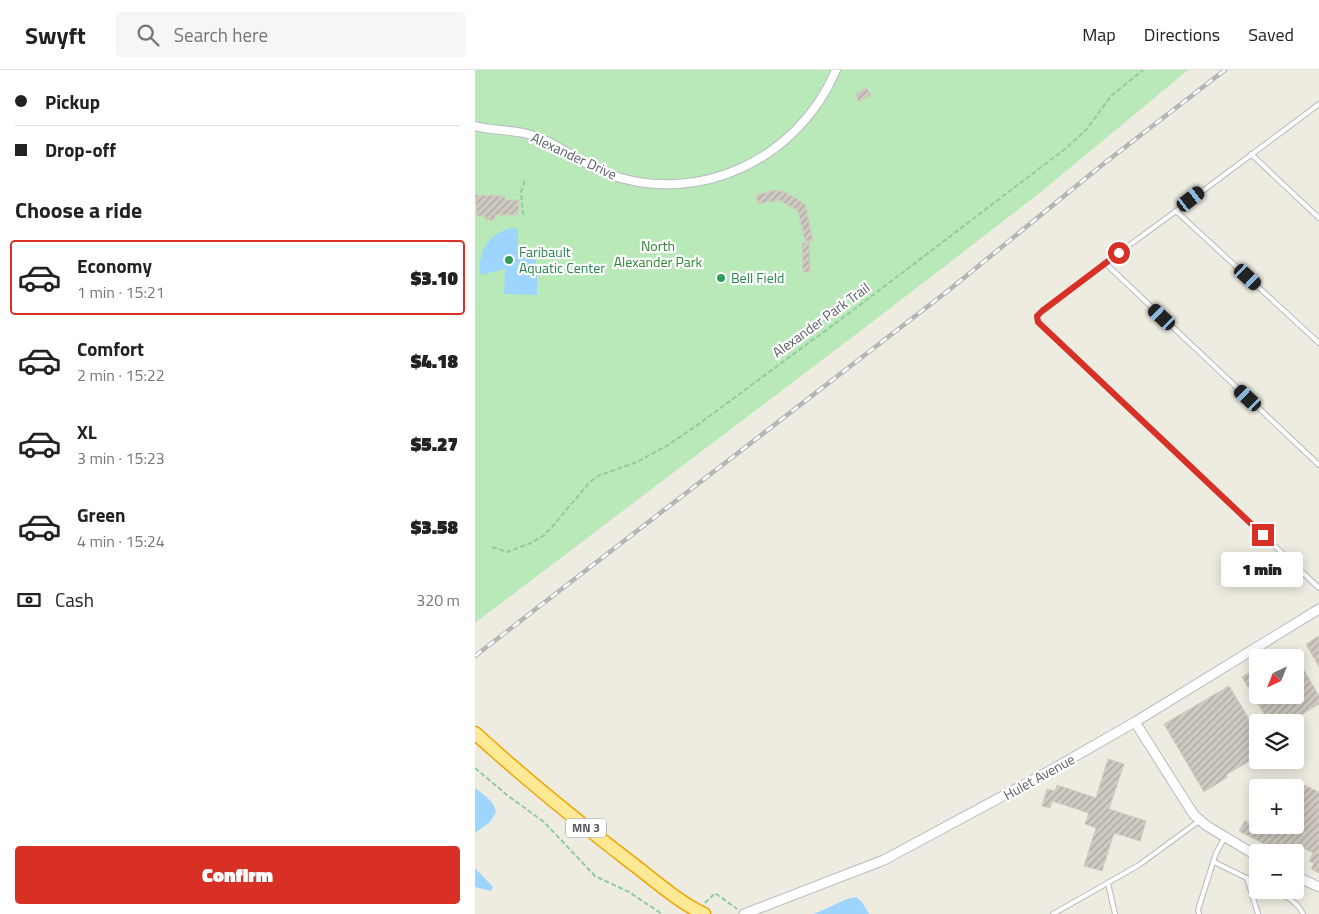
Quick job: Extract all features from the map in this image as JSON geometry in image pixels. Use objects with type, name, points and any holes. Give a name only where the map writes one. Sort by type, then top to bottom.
[{"type":"highway","name":"MN 3","points":[[475,733],[556,804],[663,887],[701,913]]},
{"type":"street","name":"Alexander Drive","points":[[475,126],[532,135],[587,165],[618,178],[656,185],[695,182],[733,173],[756,161],[778,146],[796,131],[813,111],[836,70]]},
{"type":"street","name":"Hulet Avenue","points":[[744,914],[884,860],[1053,769],[1135,722],[1319,609]]},
{"type":"street","points":[[1135,722],[1199,821],[1249,851]]},
{"type":"street","points":[[1304,880],[1319,887]]},
{"type":"lane","points":[[1319,104],[1105,263],[1037,316],[1038,322],[1319,588]]},
{"type":"lane","points":[[1251,154],[1319,218]]},
{"type":"lane","points":[[1176,211],[1319,343]]},
{"type":"lane","points":[[1105,263],[1319,465]]},
{"type":"lane","points":[[1053,914],[1139,865],[1199,821]]},
{"type":"lane","points":[[1199,914],[1198,910],[1219,846],[1225,836]]},
{"type":"lane","points":[[1214,862],[1249,879]]},
{"type":"lane","points":[[1246,877],[1258,914]]},
{"type":"lane","points":[[1108,883],[1115,914]]},
{"type":"lane","points":[[1290,899],[1300,908],[1303,914]]},
{"type":"path","name":"Alexander Park Trail","points":[[492,547],[507,552],[531,543],[552,527],[580,492],[599,476],[637,462],[669,445],[696,426],[852,311],[1065,149],[1086,130],[1111,96],[1143,70]]},
{"type":"path","points":[[523,215],[521,192],[525,180]]},
{"type":"path","points":[[475,768],[507,795],[544,822],[567,844],[590,872],[601,880],[629,892],[662,914]]},
{"type":"path","points":[[701,913],[715,893],[744,914]]},
{"type":"green space","name":"North Alexander Park","points":[[475,70],[1188,70],[1041,192],[475,623]]},
{"type":"water","points":[[511,228],[518,229],[518,255],[536,255],[536,266],[518,265],[517,272],[537,273],[537,295],[504,294],[505,269],[481,275],[480,259],[486,245],[496,234]]},
{"type":"water","points":[[475,788],[491,801],[496,812],[490,822],[475,833]]},
{"type":"water","points":[[475,868],[493,887],[491,891],[475,887]]},
{"type":"water","points":[[856,897],[862,902],[869,914],[814,914],[847,899]]},
{"type":"building","points":[[866,87],[871,95],[859,102],[855,95]]},
{"type":"building","points":[[776,190],[785,192],[805,204],[813,241],[805,241],[798,211],[779,200],[758,204],[756,195]]},
{"type":"building","name":"Faribault Aquatic Center","points":[[475,195],[505,196],[505,200],[519,200],[518,215],[495,215],[495,220],[485,220],[485,216],[477,216]]},
{"type":"building","points":[[802,243],[809,243],[810,272],[803,272]]},
{"type":"building","points":[[1319,636],[1319,667],[1306,644]]},
{"type":"building","points":[[1304,670],[1319,696],[1319,704],[1303,714],[1264,714],[1258,704],[1304,704]]},
{"type":"building","points":[[1249,673],[1249,689],[1242,677]]},
{"type":"building","points":[[1229,686],[1249,719],[1249,761],[1226,775],[1228,777],[1204,792],[1164,724]]},
{"type":"building","points":[[1108,759],[1124,764],[1109,809],[1146,821],[1140,841],[1114,833],[1102,871],[1084,866],[1096,828],[1085,824],[1089,813],[1052,801],[1050,808],[1042,806],[1047,789],[1055,791],[1057,785],[1096,798]]},
{"type":"building","points":[[1304,785],[1319,792],[1319,873],[1311,869],[1314,863],[1309,861],[1313,853],[1304,848],[1304,844],[1264,844],[1239,831],[1245,821],[1249,823],[1249,834],[1304,834]]},
{"type":"railway","points":[[475,656],[949,290],[1102,165],[1225,70]]},
{"type":"place","name":"Faribault Aquatic Center","points":[[509,260]]},
{"type":"place","name":"Bell Field","points":[[721,278]]},
{"type":"route","points":[[1119,253],[1042,311],[1037,316],[1038,322],[1263,535]]}]
